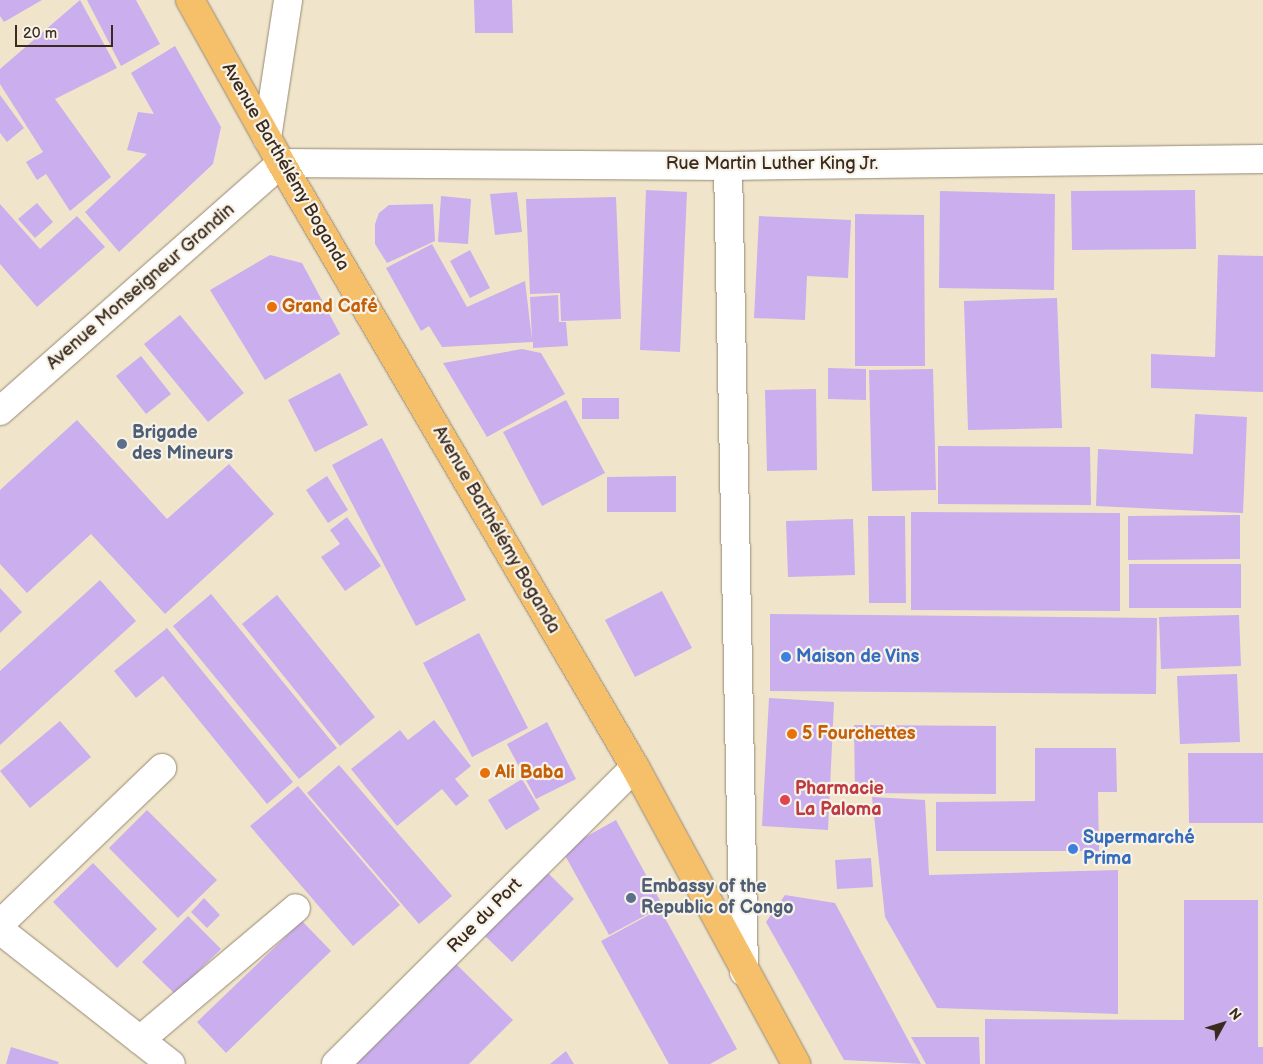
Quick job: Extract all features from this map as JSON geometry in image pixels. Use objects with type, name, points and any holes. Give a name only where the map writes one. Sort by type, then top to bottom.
[{"type":"main road","name":"Avenue Barthélémy Boganda","points":[[190,0],[281,163],[635,767],[744,972],[796,1064]]},
{"type":"street","points":[[267,138],[288,0]]},
{"type":"street","name":"Rue Martin Luther King Jr.","points":[[281,163],[728,166],[1263,159]]},
{"type":"street","name":"Avenue Monseigneur Grandin","points":[[0,411],[281,163]]},
{"type":"street","points":[[728,166],[744,972]]},
{"type":"street","name":"Rue du Port","points":[[336,1064],[635,767]]},
{"type":"street","points":[[0,924],[162,768]]},
{"type":"street","points":[[140,1040],[296,908]]},
{"type":"street","points":[[0,930],[171,1064]]},
{"type":"building","points":[[0,0],[42,0],[4,22],[0,16]]},
{"type":"building","points":[[80,0],[117,68],[55,99],[111,177],[70,211],[46,174],[37,180],[26,162],[43,152],[0,84],[0,69]]},
{"type":"building","points":[[87,0],[136,0],[160,44],[121,66]]},
{"type":"building","points":[[474,0],[512,0],[513,33],[475,33]]},
{"type":"building","points":[[175,46],[221,127],[213,164],[119,252],[85,212],[147,154],[127,150],[138,112],[154,114],[131,73]]},
{"type":"building","points":[[0,95],[24,128],[7,142],[0,133]]},
{"type":"building","points":[[646,190],[687,192],[680,352],[640,350]]},
{"type":"building","points":[[1195,190],[1196,249],[1072,250],[1071,191]]},
{"type":"building","points":[[940,191],[1055,194],[1054,290],[939,288]]},
{"type":"building","points":[[517,192],[522,232],[495,235],[490,194]]},
{"type":"building","points":[[441,196],[471,199],[468,244],[438,242]]},
{"type":"building","points":[[616,197],[621,319],[561,321],[560,293],[530,294],[526,199]]},
{"type":"building","points":[[37,203],[53,222],[35,238],[18,219]]},
{"type":"building","points":[[0,204],[40,249],[77,216],[105,247],[37,307],[0,264]]},
{"type":"building","points":[[433,204],[435,241],[387,263],[375,244],[375,224],[379,213],[389,205]]},
{"type":"building","points":[[855,214],[924,215],[925,366],[855,366]]},
{"type":"building","points":[[759,216],[851,220],[848,278],[807,276],[805,320],[754,318]]},
{"type":"building","points":[[432,244],[467,307],[525,281],[532,340],[530,297],[558,295],[559,322],[566,322],[568,346],[533,348],[533,342],[442,347],[429,326],[421,331],[386,268]]},
{"type":"building","points":[[470,250],[490,288],[470,298],[450,261]]},
{"type":"building","points":[[270,255],[302,263],[340,334],[265,380],[210,290]]},
{"type":"building","points":[[1218,255],[1263,256],[1263,392],[1151,388],[1151,354],[1215,357]]},
{"type":"building","points":[[1057,298],[1062,428],[968,430],[964,301]]},
{"type":"building","points":[[180,315],[244,393],[208,422],[144,344]]},
{"type":"building","points":[[522,349],[541,353],[565,394],[487,437],[443,363]]},
{"type":"building","points":[[141,356],[171,394],[146,414],[116,376]]},
{"type":"building","points":[[828,368],[866,369],[866,400],[828,399]]},
{"type":"building","points":[[933,369],[936,490],[872,491],[869,370]]},
{"type":"building","points":[[340,373],[368,425],[315,452],[288,400]]},
{"type":"building","points":[[816,389],[817,470],[767,471],[765,390]]},
{"type":"building","points":[[582,398],[619,398],[619,419],[582,419]]},
{"type":"building","points":[[566,400],[605,473],[542,506],[503,432]]},
{"type":"building","points":[[1195,414],[1247,417],[1243,513],[1096,506],[1098,449],[1193,454]]},
{"type":"building","points":[[77,420],[167,519],[229,464],[274,514],[165,614],[91,534],[27,593],[0,564],[0,490]]},
{"type":"building","points":[[382,438],[466,600],[416,626],[332,465]]},
{"type":"building","points":[[938,446],[1090,447],[1091,505],[938,504]]},
{"type":"building","points":[[327,476],[348,510],[328,523],[306,490]]},
{"type":"building","points":[[676,476],[676,512],[607,512],[607,477]]},
{"type":"building","points":[[911,512],[1120,513],[1120,611],[911,610]]},
{"type":"building","points":[[1240,515],[1240,559],[1128,560],[1128,516]]},
{"type":"building","points":[[868,516],[905,516],[906,603],[869,603]]},
{"type":"building","points":[[347,517],[381,566],[345,591],[321,557],[340,544],[330,530]]},
{"type":"building","points":[[853,519],[855,575],[788,577],[786,521]]},
{"type":"building","points":[[1129,564],[1241,564],[1241,608],[1129,608]]},
{"type":"building","points":[[100,580],[136,621],[0,745],[0,671]]},
{"type":"building","points":[[0,588],[22,612],[0,633]]},
{"type":"building","points":[[662,591],[692,648],[635,677],[605,620]]},
{"type":"building","points":[[211,594],[337,748],[299,779],[173,626]]},
{"type":"building","points":[[277,595],[375,717],[340,746],[242,624]]},
{"type":"building","points":[[770,614],[1157,618],[1156,694],[770,691]]},
{"type":"building","points":[[1239,615],[1241,666],[1161,669],[1159,617]]},
{"type":"building","points":[[167,628],[293,782],[267,804],[163,676],[136,698],[114,671]]},
{"type":"building","points":[[479,633],[528,728],[472,757],[423,663]]},
{"type":"building","points":[[1237,674],[1240,742],[1180,744],[1177,676]]},
{"type":"building","points":[[769,698],[834,702],[828,830],[762,826]]},
{"type":"building","points":[[434,720],[471,766],[455,779],[469,796],[456,806],[442,789],[397,826],[351,769],[400,730],[408,740]]},
{"type":"building","points":[[60,721],[91,757],[30,808],[0,771]]},
{"type":"building","points":[[547,722],[576,779],[536,799],[507,744]]},
{"type":"building","points":[[854,725],[996,726],[996,794],[855,793]]},
{"type":"building","points":[[1035,748],[1116,748],[1117,792],[1098,792],[1099,851],[936,851],[936,802],[1035,801]]},
{"type":"building","points":[[1188,753],[1263,753],[1263,823],[1189,823]]},
{"type":"building","points":[[339,765],[452,896],[419,924],[307,793]]},
{"type":"building","points":[[522,779],[540,809],[506,830],[488,800]]},
{"type":"building","points":[[298,786],[400,905],[353,946],[250,826]]},
{"type":"building","points":[[872,797],[925,800],[929,875],[1118,870],[1118,1014],[937,1008],[885,917]]},
{"type":"building","points":[[147,810],[217,880],[178,918],[109,848]]},
{"type":"building","points":[[616,820],[663,906],[609,935],[562,850]]},
{"type":"building","points":[[871,858],[873,887],[837,889],[835,860]]},
{"type":"building","points":[[93,863],[157,929],[117,968],[53,902]]},
{"type":"building","points":[[546,871],[574,899],[512,962],[484,935]]},
{"type":"building","points":[[785,895],[835,903],[921,1064],[844,1060],[766,922]]},
{"type":"building","points":[[204,898],[220,915],[207,928],[191,912]]},
{"type":"building","points":[[1184,900],[1258,900],[1258,1047],[1263,1047],[1263,1064],[985,1064],[985,1019],[1184,1020]]},
{"type":"building","points":[[660,909],[737,1049],[710,1064],[669,1064],[601,941]]},
{"type":"building","points":[[188,916],[221,949],[175,994],[142,962]]},
{"type":"building","points":[[302,921],[331,951],[226,1053],[197,1022]]},
{"type":"building","points":[[454,962],[513,1020],[469,1064],[353,1064]]},
{"type":"building","points":[[911,1037],[979,1037],[980,1064],[926,1064]]},
{"type":"building","points":[[11,1047],[59,1062],[58,1064],[6,1064]]},
{"type":"building","points":[[566,1051],[574,1064],[550,1064]]},
{"type":"place","name":"Grand Café","points":[[272,307]]},
{"type":"place","name":"Brigade des Mineurs","points":[[122,444]]},
{"type":"place","name":"Maison de Vins","points":[[786,657]]},
{"type":"place","name":"5 Fourchettes","points":[[792,734]]},
{"type":"place","name":"Ali Baba","points":[[485,773]]},
{"type":"place","name":"Pharmacie La Paloma","points":[[785,800]]},
{"type":"place","name":"Supermarché Prima","points":[[1073,849]]},
{"type":"place","name":"Embassy of the Republic of Congo","points":[[631,898]]}]
